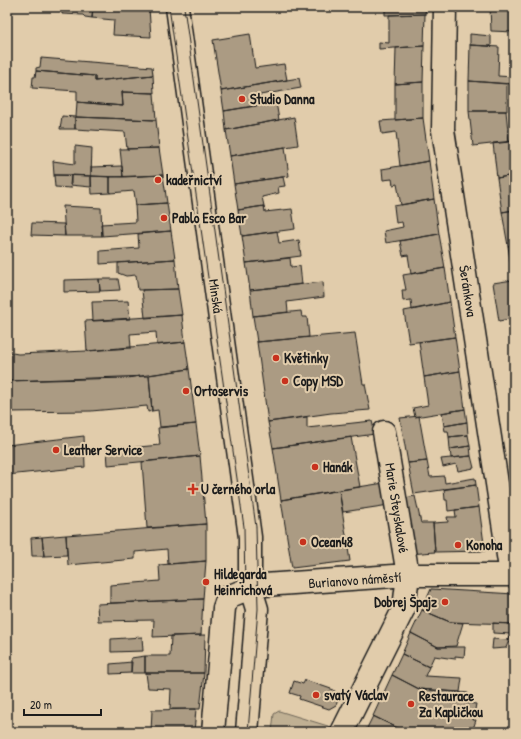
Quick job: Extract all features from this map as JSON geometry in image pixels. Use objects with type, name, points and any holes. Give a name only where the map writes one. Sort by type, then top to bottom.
[{"type":"street","name":"Minská","points":[[177,7],[250,537],[248,588]]},
{"type":"street","name":"Šeránkova","points":[[445,7],[443,130],[513,575]]},
{"type":"street","name":"Marie Steyskalové","points":[[384,432],[408,575]]},
{"type":"street","name":"Burianovo náměstí","points":[[213,732],[224,608],[228,597],[248,588],[408,575],[404,608],[342,732]]},
{"type":"street","points":[[408,575],[513,575]]},
{"type":"street","points":[[236,732],[248,588]]},
{"type":"street","points":[[247,732],[257,609],[248,588]]},
{"type":"shaded area","points":[[279,711],[331,727],[327,732],[272,732],[274,714]]},
{"type":"building","points":[[62,7],[93,7],[92,18],[85,17],[83,15],[62,14]]},
{"type":"building","points":[[93,7],[149,8],[151,37],[113,35],[114,20],[92,18]]},
{"type":"building","points":[[385,7],[426,7],[425,14],[385,15]]},
{"type":"building","points":[[490,7],[514,7],[514,32],[491,31]]},
{"type":"building","points":[[425,14],[424,46],[379,49],[379,42],[389,43],[389,15]]},
{"type":"building","points":[[250,34],[255,68],[284,64],[287,80],[221,91],[213,40]]},
{"type":"building","points":[[470,34],[491,36],[491,46],[470,45]]},
{"type":"building","points":[[470,45],[499,47],[498,76],[513,77],[512,84],[469,81]]},
{"type":"building","points":[[424,46],[423,82],[395,84],[396,48]]},
{"type":"building","points":[[41,58],[152,67],[153,75],[95,81],[95,76],[36,71],[36,68],[40,67]]},
{"type":"building","points":[[36,71],[95,76],[95,81],[153,75],[154,93],[122,92],[123,106],[77,102],[77,91],[32,88],[33,77],[35,77]]},
{"type":"building","points":[[299,78],[301,88],[260,95],[262,105],[224,111],[221,91]]},
{"type":"building","points":[[469,81],[507,84],[507,111],[469,111]]},
{"type":"building","points":[[423,82],[423,118],[395,120],[395,84]]},
{"type":"building","points":[[122,92],[154,93],[156,120],[76,117],[77,102],[123,106]]},
{"type":"building","points":[[276,102],[279,120],[226,130],[224,111]]},
{"type":"building","points":[[469,111],[506,111],[509,142],[473,146]]},
{"type":"building","points":[[62,116],[75,117],[75,129],[60,129]]},
{"type":"building","points":[[75,117],[156,120],[159,148],[127,149],[125,132],[75,129]]},
{"type":"building","points":[[294,117],[298,145],[230,156],[226,130]]},
{"type":"building","points":[[423,118],[429,161],[400,166],[396,132],[382,134],[380,121]]},
{"type":"building","points":[[514,141],[514,175],[497,178],[493,143]]},
{"type":"building","points":[[75,146],[92,148],[91,176],[54,175],[53,161],[75,164]]},
{"type":"building","points":[[285,147],[289,176],[234,184],[230,156]]},
{"type":"building","points":[[159,148],[163,175],[123,177],[120,149]]},
{"type":"building","points":[[429,161],[434,199],[401,205],[397,184],[393,185],[392,179],[383,180],[382,169]]},
{"type":"building","points":[[122,166],[123,177],[91,176],[91,167]]},
{"type":"building","points":[[54,175],[71,175],[71,188],[55,187]]},
{"type":"building","points":[[71,175],[91,176],[91,187],[70,185]]},
{"type":"building","points":[[163,175],[167,203],[136,205],[134,191],[110,193],[110,177]]},
{"type":"building","points":[[514,175],[514,210],[502,212],[497,178]]},
{"type":"building","points":[[91,176],[110,177],[110,193],[92,194]]},
{"type":"building","points":[[283,177],[285,186],[278,187],[279,193],[262,197],[264,206],[238,210],[234,184]]},
{"type":"building","points":[[434,199],[439,234],[386,243],[384,231],[403,227],[402,222],[396,223],[394,206]]},
{"type":"building","points":[[167,203],[171,231],[102,236],[101,224],[136,222],[135,205]]},
{"type":"building","points":[[63,206],[101,208],[102,236],[65,236]]},
{"type":"building","points":[[264,206],[265,212],[292,209],[295,229],[242,236],[238,210]]},
{"type":"building","points":[[514,210],[514,245],[508,246],[502,212]]},
{"type":"building","points":[[32,223],[64,224],[65,236],[31,235]]},
{"type":"building","points":[[171,231],[175,259],[100,264],[100,251],[139,248],[138,234]]},
{"type":"building","points":[[277,231],[279,243],[299,240],[301,256],[246,263],[242,236]]},
{"type":"building","points":[[439,234],[445,268],[411,274],[408,255],[403,256],[400,241]]},
{"type":"building","points":[[514,245],[514,280],[513,280],[508,246]]},
{"type":"building","points":[[290,258],[291,267],[300,266],[302,284],[250,290],[246,263]]},
{"type":"building","points":[[175,259],[178,289],[138,290],[136,275],[126,276],[118,273],[118,263]]},
{"type":"building","points":[[445,268],[450,302],[412,310],[411,300],[403,301],[402,290],[406,290],[403,275]]},
{"type":"building","points":[[99,279],[100,291],[64,292],[64,280]]},
{"type":"building","points":[[99,279],[118,279],[120,290],[100,291]]},
{"type":"building","points":[[513,280],[514,318],[499,321],[493,283]]},
{"type":"building","points":[[323,282],[324,297],[287,302],[288,312],[253,316],[250,290]]},
{"type":"building","points":[[178,289],[182,315],[145,318],[142,290]]},
{"type":"building","points":[[128,301],[130,319],[93,321],[92,302]]},
{"type":"building","points":[[450,302],[455,337],[409,343],[404,311]]},
{"type":"building","points":[[301,311],[302,317],[307,317],[309,337],[257,342],[253,316]]},
{"type":"building","points":[[182,315],[185,342],[157,345],[156,332],[130,334],[131,348],[87,351],[85,321]]},
{"type":"building","points":[[355,333],[363,384],[365,384],[370,410],[331,413],[268,422],[257,342]]},
{"type":"building","points":[[455,337],[460,371],[424,377],[419,342]]},
{"type":"building","points":[[185,342],[189,369],[127,378],[7,381],[7,352],[18,354],[87,351]]},
{"type":"building","points":[[189,369],[196,424],[160,427],[158,410],[152,411],[149,375]]},
{"type":"building","points":[[460,371],[465,409],[415,417],[413,408],[428,405],[424,377]]},
{"type":"building","points":[[149,376],[152,411],[148,412],[147,406],[91,411],[7,412],[7,381]]},
{"type":"building","points":[[465,409],[467,422],[444,426],[442,413]]},
{"type":"building","points":[[419,416],[427,461],[408,463],[400,418]]},
{"type":"building","points":[[307,417],[307,428],[372,421],[375,434],[273,448],[268,422]]},
{"type":"building","points":[[467,422],[468,435],[449,437],[448,431],[445,431],[444,426]]},
{"type":"building","points":[[196,424],[200,456],[108,465],[107,450],[160,445],[158,428]]},
{"type":"building","points":[[468,435],[470,446],[450,449],[449,437]]},
{"type":"building","points":[[84,436],[85,467],[7,475],[7,445]]},
{"type":"building","points":[[351,437],[360,487],[281,500],[273,448]]},
{"type":"building","points":[[470,446],[471,456],[451,458],[450,449]]},
{"type":"building","points":[[200,456],[206,524],[147,528],[142,462]]},
{"type":"building","points":[[471,456],[474,468],[458,471],[456,464],[443,467],[441,459]]},
{"type":"building","points":[[427,461],[430,477],[444,476],[445,483],[475,478],[476,485],[414,494],[408,463]]},
{"type":"building","points":[[384,483],[389,505],[343,512],[339,490]]},
{"type":"building","points":[[476,485],[479,507],[448,511],[444,489]]},
{"type":"building","points":[[339,490],[350,561],[292,568],[281,500]]},
{"type":"building","points":[[415,496],[421,523],[433,523],[435,552],[409,554],[400,499]]},
{"type":"building","points":[[479,507],[485,551],[435,552],[433,523],[448,522],[447,517],[456,517],[455,510]]},
{"type":"building","points":[[206,524],[206,561],[168,564],[167,549],[135,552],[135,559],[68,565],[66,535]]},
{"type":"building","points":[[66,535],[67,555],[44,556],[42,537]]},
{"type":"building","points":[[42,537],[44,556],[32,556],[31,538]]},
{"type":"building","points":[[206,561],[203,599],[110,603],[110,585],[160,581],[159,565]]},
{"type":"building","points":[[431,589],[514,594],[514,624],[450,622],[422,610]]},
{"type":"building","points":[[203,599],[201,635],[153,637],[154,620],[98,621],[97,604]]},
{"type":"building","points":[[422,610],[450,622],[463,623],[456,646],[438,647],[411,633]]},
{"type":"building","points":[[493,623],[514,624],[511,634],[493,633]]},
{"type":"building","points":[[514,624],[514,645],[508,642]]},
{"type":"building","points":[[411,633],[438,647],[465,647],[464,657],[455,656],[455,659],[434,656],[429,667],[402,654]]},
{"type":"building","points":[[205,635],[204,673],[145,673],[145,656],[170,656],[171,636]]},
{"type":"building","points":[[142,637],[143,651],[111,652],[111,639]]},
{"type":"building","points":[[493,639],[509,640],[506,648],[492,649]]},
{"type":"building","points":[[402,654],[429,667],[425,676],[462,678],[460,692],[419,689],[392,675]]},
{"type":"building","points":[[145,656],[145,673],[131,673],[131,658]]},
{"type":"building","points":[[132,662],[131,673],[110,674],[110,664]]},
{"type":"building","points":[[146,673],[204,673],[200,709],[170,709],[171,689],[148,688]]},
{"type":"building","points":[[392,675],[419,689],[468,693],[466,703],[476,704],[473,720],[476,720],[472,732],[406,732],[373,716]]},
{"type":"building","name":"svatý Václav","points":[[305,680],[334,690],[339,698],[336,705],[329,709],[299,699],[300,696],[290,693],[294,681],[303,684]]},
{"type":"building","points":[[196,709],[194,732],[151,732],[152,710]]},
{"type":"building","points":[[373,716],[406,732],[365,732]]},
{"type":"tram line","points":[[169,7],[244,527],[245,590]]},
{"type":"tram line","points":[[184,7],[256,527],[258,609],[248,732]]},
{"type":"place","name":"Studio Danna","points":[[242,99]]},
{"type":"place","name":"kadeřnictví","points":[[158,180]]},
{"type":"place","name":"Pablo Esco Bar","points":[[164,218]]},
{"type":"place","name":"Květinky","points":[[276,358]]},
{"type":"place","name":"Copy MSD","points":[[285,381]]},
{"type":"place","name":"Ortoservis","points":[[186,391]]},
{"type":"place","name":"Leather Service","points":[[56,450]]},
{"type":"place","name":"Hanák","points":[[315,467]]},
{"type":"place","name":"U černého orla","points":[[193,489]]},
{"type":"place","name":"Ocean48","points":[[303,542]]},
{"type":"place","name":"Konoha","points":[[458,545]]},
{"type":"place","name":"Hildegarda Heinrichová","points":[[206,582]]},
{"type":"place","name":"Dobrej Špajz","points":[[445,602]]},
{"type":"place","name":"svatý Václav","points":[[316,695]]},
{"type":"place","name":"Restaurace Za Kapličkou","points":[[411,704]]}]
